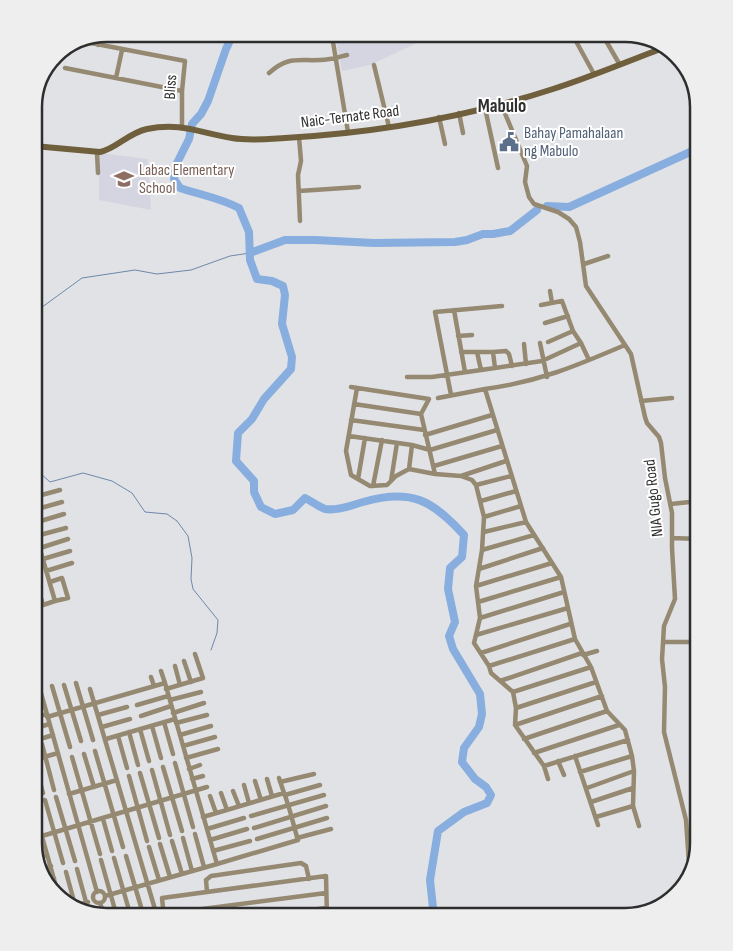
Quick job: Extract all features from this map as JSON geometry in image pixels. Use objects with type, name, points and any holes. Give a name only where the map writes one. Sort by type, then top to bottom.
[{"type":"main road","name":"Naic-Ternate Road","points":[[97,153],[107,150],[138,131],[156,128],[186,127],[238,139],[299,137],[390,127],[502,104],[553,89],[657,51]]},
{"type":"main road","points":[[43,147],[97,153]]},
{"type":"street","points":[[333,42],[348,132]]},
{"type":"street","points":[[577,43],[594,74]]},
{"type":"street","points":[[607,43],[620,65]]},
{"type":"street","name":"Bliss","points":[[94,44],[185,61],[182,91],[186,127]]},
{"type":"street","points":[[116,78],[122,50]]},
{"type":"street","points":[[269,73],[278,65],[290,60],[320,60],[348,55]]},
{"type":"street","points":[[374,65],[390,127]]},
{"type":"street","points":[[65,68],[182,91]]},
{"type":"street","name":"NIA Gugo Road","points":[[502,104],[528,166],[525,182],[529,196],[534,204],[558,212],[574,225],[578,232],[588,291],[633,359],[647,423],[656,432],[661,442],[663,469],[671,504],[675,599],[664,626],[662,659],[665,687],[664,732],[686,820],[689,858]]},
{"type":"street","points":[[485,108],[498,168]]},
{"type":"street","points":[[459,113],[463,133]]},
{"type":"street","points":[[439,118],[444,144]]},
{"type":"street","points":[[299,137],[301,161],[298,175],[300,221]]},
{"type":"street","points":[[97,153],[98,173]]},
{"type":"street","points":[[299,191],[359,187]]},
{"type":"street","points":[[584,264],[608,256]]},
{"type":"street","points":[[550,290],[552,303]]},
{"type":"street","points":[[541,305],[562,300],[573,331],[589,360]]},
{"type":"street","points":[[451,395],[435,312],[502,306]]},
{"type":"street","points":[[454,310],[464,372]]},
{"type":"street","points":[[545,323],[568,316]]},
{"type":"street","points":[[548,342],[573,331]]},
{"type":"street","points":[[458,336],[472,335]]},
{"type":"street","points":[[540,343],[542,361],[547,377]]},
{"type":"street","points":[[407,377],[432,377],[542,361],[581,343]]},
{"type":"street","points":[[524,344],[526,364]]},
{"type":"street","points":[[438,398],[511,386],[547,377],[625,345]]},
{"type":"street","points":[[461,352],[506,352],[509,354],[512,366]]},
{"type":"street","points":[[477,352],[481,370]]},
{"type":"street","points":[[493,352],[495,368]]},
{"type":"street","points":[[351,387],[429,399],[421,414],[435,474]]},
{"type":"street","points":[[357,388],[346,451],[351,475],[370,486],[387,485],[396,476],[408,469],[461,476],[472,480],[476,485],[484,517],[484,532],[476,586],[480,618],[474,643],[489,666],[490,674],[513,692],[516,708],[515,725],[544,766],[548,779]]},
{"type":"street","points":[[485,389],[526,522],[561,577],[570,624],[575,639],[591,666],[607,711],[625,730],[632,756],[634,771],[633,806],[639,826]]},
{"type":"street","points":[[641,401],[672,398]]},
{"type":"street","points":[[354,404],[421,414]]},
{"type":"street","points":[[351,420],[425,433],[492,415]]},
{"type":"street","points":[[348,436],[412,445],[430,450],[497,430]]},
{"type":"street","points":[[358,480],[366,438]]},
{"type":"street","points":[[373,486],[382,440]]},
{"type":"street","points":[[391,481],[397,443]]},
{"type":"street","points":[[408,469],[412,445]]},
{"type":"street","points":[[434,466],[502,446]]},
{"type":"street","points":[[461,476],[506,461]]},
{"type":"street","points":[[476,485],[511,476]]},
{"type":"street","points":[[42,495],[60,490]]},
{"type":"street","points":[[481,501],[516,491]]},
{"type":"street","points":[[42,508],[62,502]]},
{"type":"street","points":[[671,504],[690,502]]},
{"type":"street","points":[[484,517],[521,506]]},
{"type":"street","points":[[42,520],[64,514]]},
{"type":"street","points":[[484,532],[526,522]]},
{"type":"street","points":[[42,534],[66,528]]},
{"type":"street","points":[[482,550],[534,535]]},
{"type":"street","points":[[672,538],[690,539]]},
{"type":"street","points":[[42,547],[68,539]]},
{"type":"street","points":[[479,569],[543,548]]},
{"type":"street","points":[[55,601],[43,559],[70,551]]},
{"type":"street","points":[[46,571],[72,563]]},
{"type":"street","points":[[476,586],[552,563]]},
{"type":"street","points":[[478,602],[561,577]]},
{"type":"street","points":[[43,605],[68,598],[62,578],[50,582]]},
{"type":"street","points":[[480,618],[564,592]]},
{"type":"street","points":[[476,635],[568,608]]},
{"type":"street","points":[[481,652],[570,624]]},
{"type":"street","points":[[489,666],[575,639]]},
{"type":"street","points":[[663,642],[690,642]]},
{"type":"street","points":[[500,681],[597,651]]},
{"type":"street","points":[[166,689],[203,678],[195,654]]},
{"type":"street","points":[[184,661],[191,682]]},
{"type":"street","points":[[175,666],[180,685]]},
{"type":"street","points":[[513,692],[591,666]]},
{"type":"street","points":[[161,671],[217,864]]},
{"type":"street","points":[[152,677],[154,686]]},
{"type":"street","points":[[76,682],[93,740]]},
{"type":"street","points":[[516,708],[596,682]]},
{"type":"street","points":[[42,716],[72,710],[164,683]]},
{"type":"street","points":[[52,686],[70,746]]},
{"type":"street","points":[[64,686],[81,741]]},
{"type":"street","points":[[90,689],[154,908]]},
{"type":"street","points":[[137,705],[202,692]]},
{"type":"street","points":[[515,725],[602,696]]},
{"type":"street","points":[[43,702],[97,892],[94,895],[94,900]]},
{"type":"street","points":[[173,712],[204,703]]},
{"type":"street","points":[[141,716],[171,706]]},
{"type":"street","points":[[98,715],[127,708]]},
{"type":"street","points":[[524,739],[607,711]]},
{"type":"street","points":[[106,739],[164,722],[207,715]]},
{"type":"street","points":[[102,727],[130,718]]},
{"type":"street","points":[[164,722],[173,754]]},
{"type":"street","points":[[42,726],[50,724]]},
{"type":"street","points":[[534,753],[619,725]]},
{"type":"street","points":[[152,726],[161,758]]},
{"type":"street","points":[[180,735],[211,726]]},
{"type":"street","points":[[140,729],[149,761]]},
{"type":"street","points":[[129,732],[138,764]]},
{"type":"street","points":[[42,738],[53,735]]},
{"type":"street","points":[[118,736],[127,768]]},
{"type":"street","points":[[183,746],[215,737]]},
{"type":"street","points":[[544,766],[628,740]]},
{"type":"street","points":[[42,745],[54,790]]},
{"type":"street","points":[[186,758],[218,748]]},
{"type":"street","points":[[95,751],[123,847]]},
{"type":"street","points":[[45,757],[58,753]]},
{"type":"street","points":[[84,754],[94,787]]},
{"type":"street","points":[[575,756],[598,825]]},
{"type":"street","points":[[580,772],[632,756]]},
{"type":"street","points":[[72,757],[115,908]]},
{"type":"street","points":[[558,761],[564,774]]},
{"type":"street","points":[[174,763],[193,827]]},
{"type":"street","points":[[189,769],[200,765]]},
{"type":"street","points":[[163,767],[182,831]]},
{"type":"street","points":[[152,770],[170,835]]},
{"type":"street","points":[[586,788],[634,771]]},
{"type":"street","points":[[140,772],[159,838]]},
{"type":"street","points":[[297,838],[290,817],[290,806],[280,780],[314,774]]},
{"type":"street","points":[[128,776],[147,841]]},
{"type":"street","points":[[192,779],[203,776]]},
{"type":"street","points":[[267,779],[272,796]]},
{"type":"street","points":[[69,794],[117,780]]},
{"type":"street","points":[[256,781],[261,800]]},
{"type":"street","points":[[244,785],[249,803]]},
{"type":"street","points":[[203,817],[272,796],[320,785]]},
{"type":"street","points":[[42,834],[54,833],[207,788]]},
{"type":"street","points":[[591,802],[633,788]]},
{"type":"street","points":[[233,791],[239,806]]},
{"type":"street","points":[[221,793],[227,810]]},
{"type":"street","points":[[251,816],[324,795]]},
{"type":"street","points":[[210,796],[216,813]]},
{"type":"street","points":[[56,797],[76,861]]},
{"type":"street","points":[[45,800],[63,863]]},
{"type":"street","points":[[254,828],[326,806]]},
{"type":"street","points":[[596,817],[633,806]]},
{"type":"street","points":[[206,829],[244,818]]},
{"type":"street","points":[[257,839],[327,818]]},
{"type":"street","points":[[103,819],[112,851]]},
{"type":"street","points":[[210,840],[247,829]]},
{"type":"street","points":[[104,896],[331,829]]},
{"type":"street","points":[[195,834],[204,867]]},
{"type":"street","points":[[42,837],[55,882]]},
{"type":"street","points":[[183,838],[192,871]]},
{"type":"street","points":[[172,841],[182,874]]},
{"type":"street","points":[[213,851],[250,841]]},
{"type":"street","points":[[160,844],[170,877]]},
{"type":"street","points":[[149,848],[160,880]]},
{"type":"street","points":[[44,856],[48,855]]},
{"type":"street","points":[[126,856],[141,908]]},
{"type":"street","points":[[114,858],[128,908]]},
{"type":"street","points":[[207,892],[206,880],[211,876],[301,863],[306,866],[309,879]]},
{"type":"street","points":[[47,867],[51,866]]},
{"type":"street","points":[[77,869],[86,902]]},
{"type":"street","points":[[66,872],[70,898]]},
{"type":"street","points":[[163,908],[162,898],[326,876],[326,908]]},
{"type":"street","points":[[97,892],[102,892],[104,896]]},
{"type":"street","points":[[216,908],[326,893]]},
{"type":"street","points":[[100,903],[104,900],[104,896]]},
{"type":"street","points":[[82,903],[94,900],[100,903],[102,908]]},
{"type":"shaded area","points":[[336,42],[418,43],[370,65],[342,71]]},
{"type":"shaded area","name":"Labac Elementary School","points":[[99,154],[148,159],[151,210],[99,200]]},
{"type":"waterway","points":[[229,42],[208,101],[201,114],[192,124],[189,139],[176,165],[174,179],[180,188],[218,199],[239,208],[249,232],[250,260],[257,279],[272,281],[283,286],[285,295],[282,324],[292,357],[291,369],[264,399],[252,419],[238,433],[236,461],[254,481],[254,492],[261,507],[275,514],[293,510],[305,498],[325,509],[335,509],[380,498],[408,497],[431,505],[464,535],[462,557],[450,568],[448,589],[455,622],[449,636],[453,649],[480,694],[482,714],[479,727],[464,748],[462,762],[475,779],[486,787],[491,795],[487,803],[464,812],[438,831],[430,880],[433,908]]},
{"type":"waterway","points":[[547,206],[569,207],[690,152]]},
{"type":"waterway","points":[[250,253],[285,240],[374,243],[455,242],[483,234],[510,231],[537,210]]},
{"type":"waterway","points":[[43,307],[82,278],[135,270],[157,274],[191,270],[230,256],[250,253]]},
{"type":"waterway","points":[[42,475],[50,482],[83,473],[112,481],[132,493],[145,512],[167,514],[177,521],[188,536],[192,558],[191,579],[193,589],[218,620],[217,633],[211,650]]},
{"type":"place","name":"Bahay Pamahalaan ng Mabulo","points":[[509,142]]},
{"type":"place","name":"Labac Elementary School","points":[[124,179]]},
{"type":"district","name":"Mabulo","points":[[502,106]]}]
